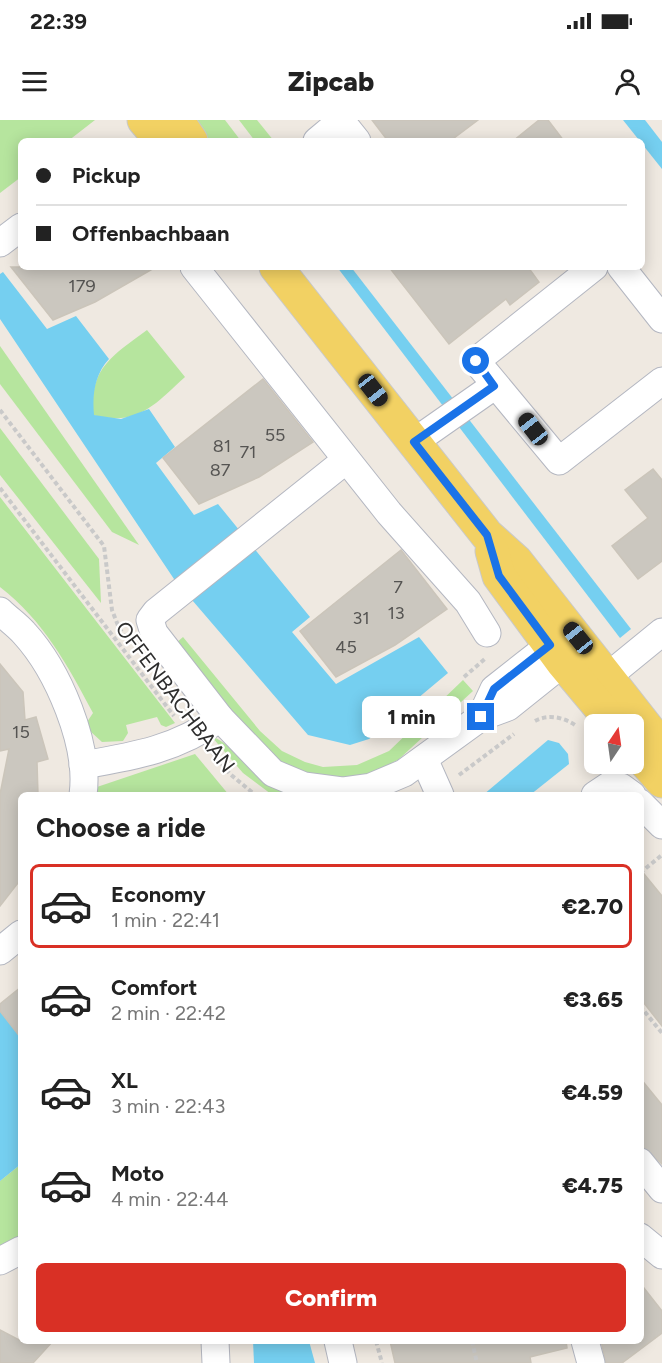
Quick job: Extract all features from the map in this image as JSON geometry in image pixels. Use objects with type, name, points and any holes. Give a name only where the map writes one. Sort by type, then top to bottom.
[{"type":"main road","points":[[144,120],[159,138]]},
{"type":"main road","points":[[177,120],[189,138]]},
{"type":"main road","points":[[278,270],[487,535],[516,561],[564,649],[662,747]]},
{"type":"main road","points":[[598,684],[610,714]]},
{"type":"main road","points":[[644,760],[662,780]]},
{"type":"street","points":[[321,138],[341,121],[355,138]]},
{"type":"street","points":[[0,243],[18,229]]},
{"type":"street","points":[[196,270],[346,460],[468,602],[487,633]]},
{"type":"street","points":[[590,270],[476,361],[494,386],[520,413],[559,461],[662,381]]},
{"type":"street","points":[[623,270],[662,319]]},
{"type":"street","points":[[414,442],[494,386]]},
{"type":"street","name":"OFFENBACHBAAN","points":[[346,460],[156,612],[150,620],[154,633],[220,718],[273,773],[304,786],[342,791],[371,788],[404,773],[481,717],[494,689],[564,649]]},
{"type":"street","points":[[0,611],[25,634],[55,678],[74,721],[83,765],[83,792]]},
{"type":"street","points":[[598,684],[662,632]]},
{"type":"street","points":[[83,765],[132,756],[193,736],[220,718]]},
{"type":"street","points":[[424,759],[439,792]]},
{"type":"street","points":[[644,807],[662,825]]},
{"type":"street","points":[[0,951],[18,936]]},
{"type":"street","points":[[644,1167],[662,1189]]},
{"type":"street","points":[[644,1240],[662,1255]]},
{"type":"street","points":[[0,1261],[18,1252]]},
{"type":"street","points":[[215,1344],[216,1363]]},
{"type":"street","points":[[339,1344],[343,1363]]},
{"type":"street","points":[[586,1344],[591,1363]]},
{"type":"path","name":"OFFENBACHBAAN","points":[[0,410],[104,546],[112,610],[119,628],[131,644]]},
{"type":"path","name":"OFFENBACHBAAN","points":[[0,488],[193,736],[230,774],[252,792]]},
{"type":"path","points":[[534,722],[544,716],[559,717],[578,728]]},
{"type":"path","points":[[440,792],[516,732]]},
{"type":"path","points":[[644,870],[662,855]]},
{"type":"path","points":[[644,1011],[662,1033]]},
{"type":"path","points":[[377,1344],[382,1363]]},
{"type":"path","points":[[473,1344],[477,1363]]},
{"type":"green space","points":[[0,120],[95,120],[72,138],[18,138],[18,179],[0,193]]},
{"type":"green space","points":[[186,120],[225,120],[239,138],[198,138]]},
{"type":"green space","points":[[239,120],[257,120],[272,138],[253,138]]},
{"type":"green space","points":[[147,330],[185,377],[145,411],[122,418],[93,415],[95,385],[106,364],[114,355]]},
{"type":"green space","points":[[0,346],[139,545],[112,532],[0,384]]},
{"type":"green space","points":[[0,428],[99,559],[101,603],[0,475]]},
{"type":"green space","points":[[0,497],[175,723],[166,727],[161,725],[157,717],[126,725],[128,733],[123,741],[102,742],[90,731],[87,722],[93,713],[54,645],[30,614],[0,587]]},
{"type":"green space","points":[[183,637],[260,731],[282,751],[305,762],[323,767],[357,765],[389,751],[463,680],[473,691],[398,760],[368,775],[334,778],[301,772],[277,761],[253,739],[176,643]]},
{"type":"green space","points":[[211,736],[230,747],[263,780],[290,792],[268,792],[243,773]]},
{"type":"green space","points":[[195,754],[227,792],[94,792],[94,788]]},
{"type":"green space","points":[[18,1166],[18,1238],[0,1247],[0,1181]]},
{"type":"water","points":[[623,120],[645,120],[662,142],[662,169],[645,148],[645,138],[637,138]]},
{"type":"water","points":[[339,270],[353,270],[631,629],[620,638]]},
{"type":"water","points":[[3,272],[47,329],[76,316],[109,359],[100,371],[96,385],[94,415],[121,419],[149,409],[175,447],[156,463],[194,515],[218,504],[310,617],[292,632],[336,684],[419,637],[448,673],[369,739],[350,745],[308,735],[174,579],[0,319],[0,274]]},
{"type":"water","points":[[548,740],[559,743],[568,754],[569,764],[534,792],[487,792]]},
{"type":"water","points":[[0,1011],[18,1034],[18,1166],[0,1181]]},
{"type":"water","points":[[253,1344],[310,1344],[315,1363],[254,1363]]},
{"type":"building","points":[[372,120],[478,120],[454,138],[386,138]]},
{"type":"building","points":[[539,120],[548,120],[562,138],[517,138]]},
{"type":"building","points":[[11,267],[18,267],[18,270],[151,270],[95,302],[53,320]]},
{"type":"building","points":[[391,270],[530,270],[539,282],[510,305],[506,299],[449,344]]},
{"type":"building","points":[[263,379],[313,442],[259,477],[199,504],[163,458]]},
{"type":"building","points":[[653,469],[662,480],[662,561],[638,579],[612,546],[648,518],[625,490]]},
{"type":"building","points":[[401,550],[447,609],[395,645],[336,677],[300,631]]},
{"type":"building","points":[[0,664],[23,692],[25,720],[36,717],[48,759],[37,762],[38,792],[18,792],[18,883],[0,906],[0,794],[9,749],[0,751]]},
{"type":"building","points":[[644,874],[662,896],[662,1026],[644,1003]]},
{"type":"building","points":[[18,989],[18,1034],[0,1011],[0,1004]]},
{"type":"building","points":[[644,1083],[662,1105],[662,1164],[644,1148]]},
{"type":"building","points":[[644,1288],[662,1311],[662,1333],[622,1363],[606,1363],[602,1344],[644,1344]]},
{"type":"building","points":[[0,1330],[18,1339],[18,1344],[50,1344],[33,1363],[0,1363]]},
{"type":"building","points":[[391,1344],[566,1344],[567,1348],[530,1357],[531,1363],[395,1363]]},
{"type":"route","points":[[476,361],[494,386],[414,442],[487,535],[499,576],[550,645],[494,689],[481,717]]}]
